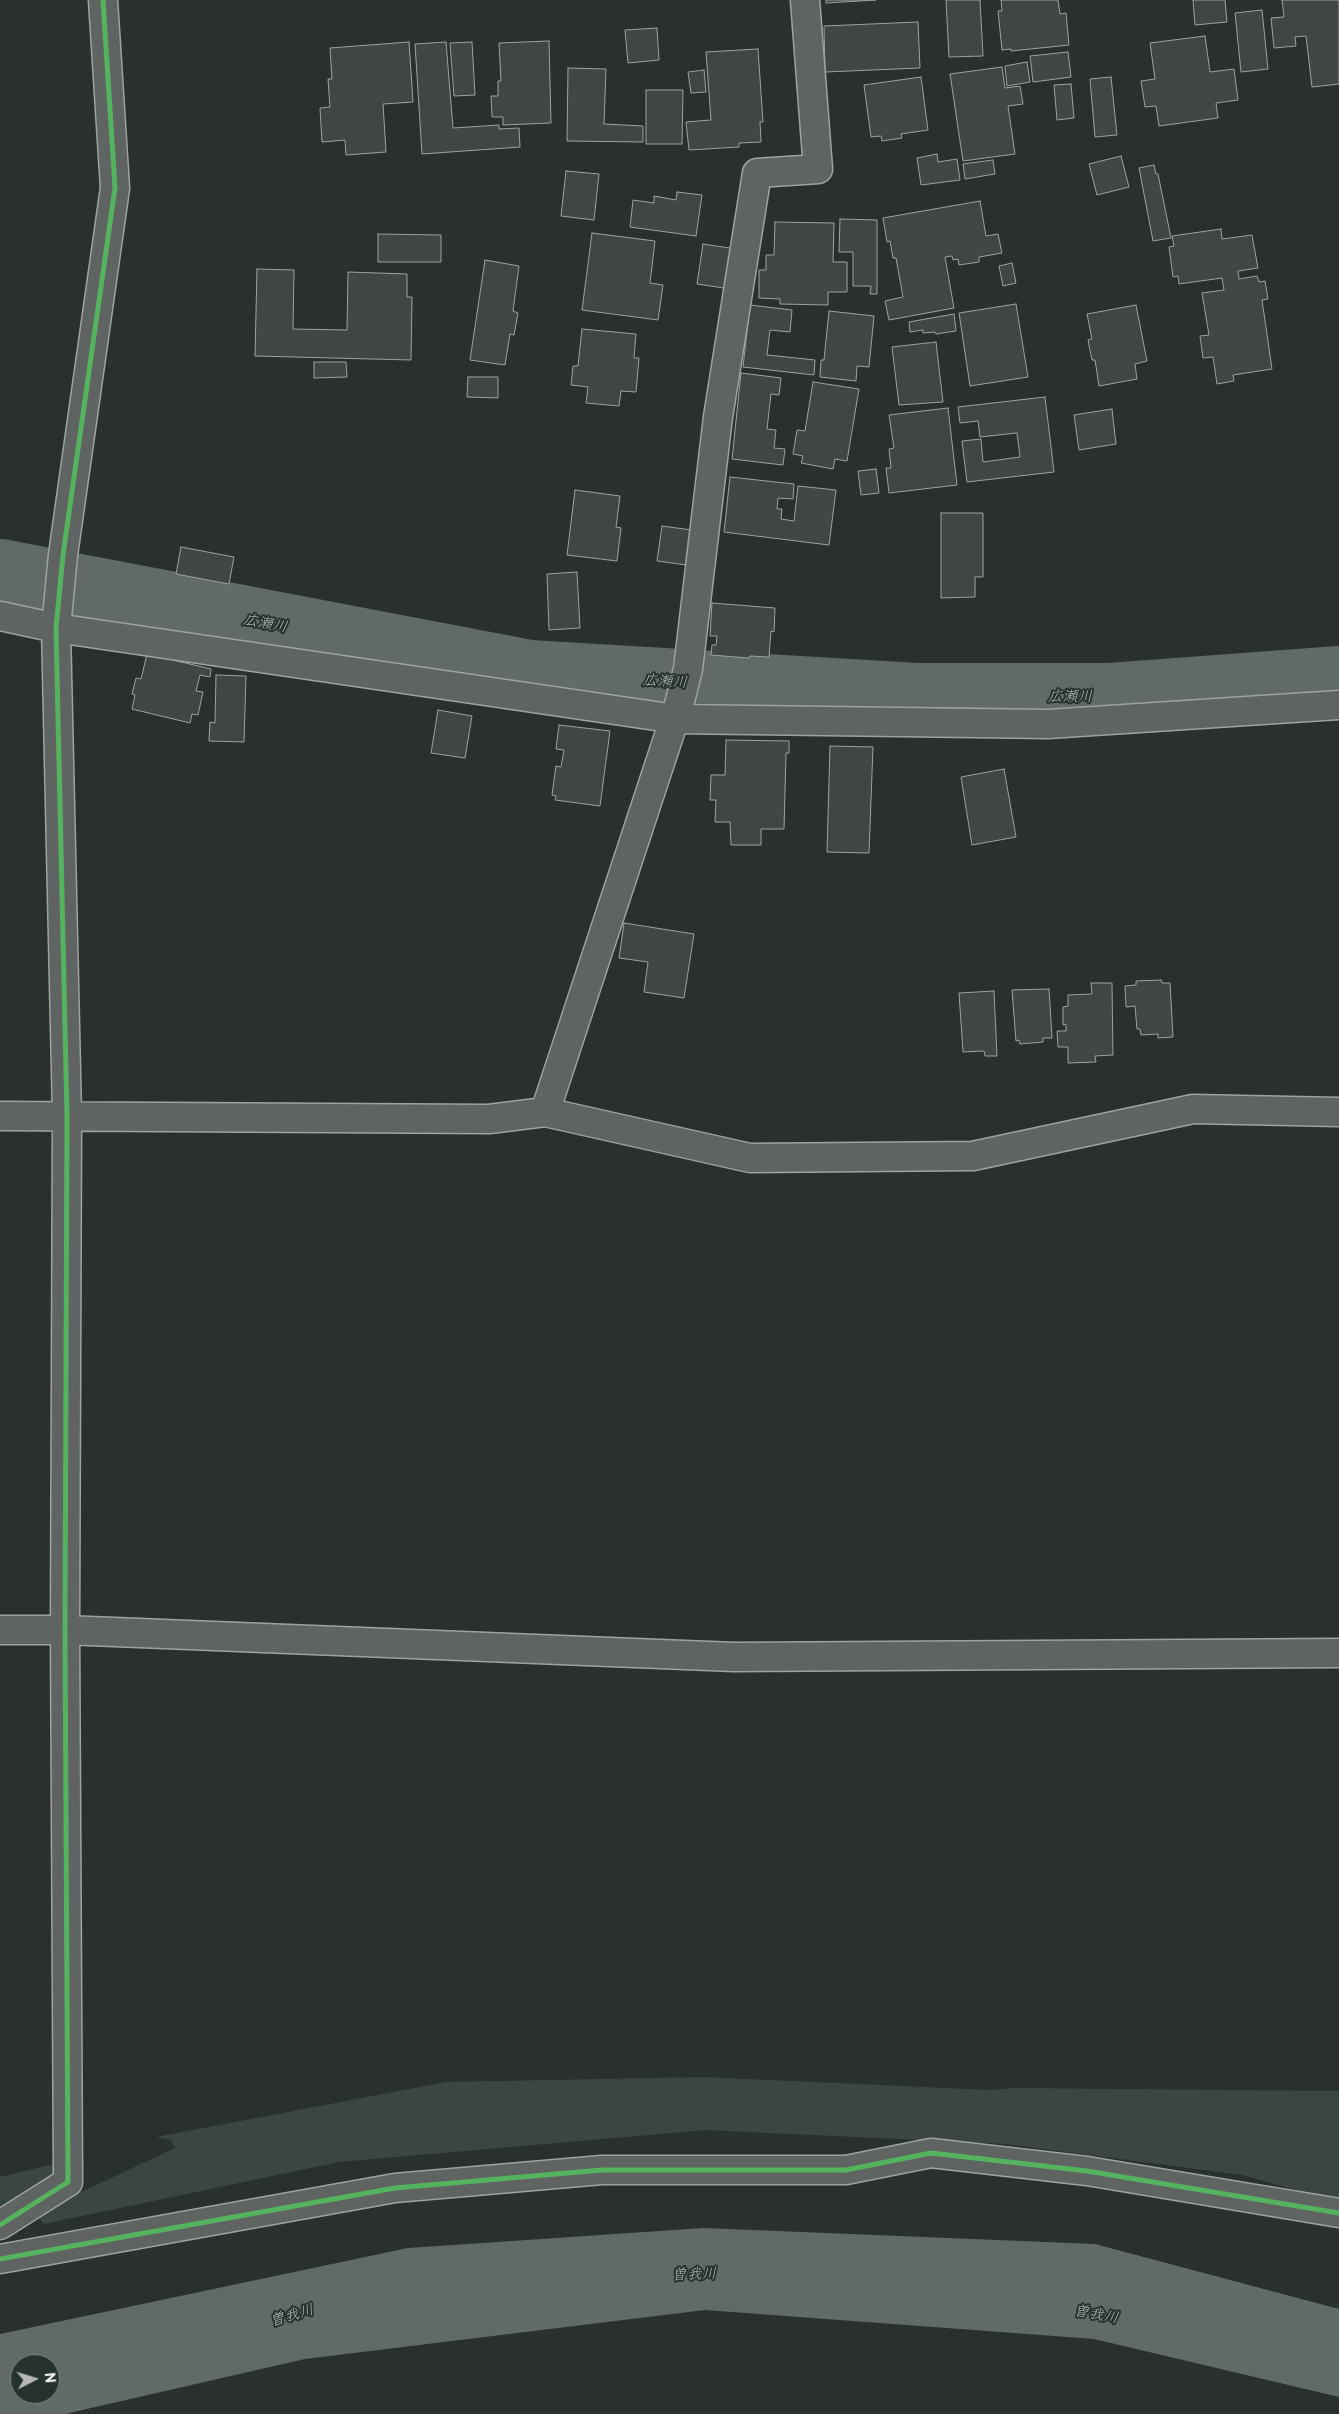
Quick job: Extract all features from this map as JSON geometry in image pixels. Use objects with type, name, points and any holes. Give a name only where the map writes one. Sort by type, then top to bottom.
[{"type":"street","points":[[0,2225],[68,2182],[65,1630],[67,1116],[57,620],[64,555],[115,188],[103,0]]},
{"type":"street","points":[[545,1112],[678,712],[688,669],[718,418],[756,173],[818,169],[806,0]]},
{"type":"street","points":[[0,616],[57,620],[678,712],[1048,724],[1339,705]]},
{"type":"street","points":[[0,1116],[488,1118],[545,1112],[750,1158],[973,1156],[1194,1109],[1339,1112]]},
{"type":"street","points":[[0,1630],[65,1630],[734,1656],[1339,1653]]},
{"type":"street","points":[[0,2259],[395,2188],[602,2170],[846,2170],[931,2153],[1087,2171],[1339,2213]]},
{"type":"shaded area","points":[[703,2077],[991,2090],[1014,2088],[1339,2091],[1339,2202],[1242,2175],[1005,2144],[706,2130],[339,2162],[44,2224],[38,2217],[43,2210],[175,2148],[171,2140],[156,2137],[446,2082]]},
{"type":"shaded area","points":[[62,2162],[45,2184],[0,2214],[0,2177]]},
{"type":"water","name":"曽我川","points":[[704,2228],[1095,2244],[1339,2309],[1339,2397],[1094,2339],[705,2310],[305,2359],[65,2414],[0,2414],[0,2334],[408,2248]]},
{"type":"building","points":[[826,0],[876,0],[826,3]]},
{"type":"building","points":[[946,0],[980,0],[983,56],[949,57]]},
{"type":"building","points":[[1001,0],[1058,0],[1060,14],[1066,13],[1069,45],[1011,51],[1011,49],[1002,50],[998,11],[1002,11]]},
{"type":"building","points":[[1193,0],[1225,0],[1227,22],[1195,25]]},
{"type":"building","points":[[1282,0],[1339,0],[1339,84],[1312,87],[1306,36],[1295,37],[1296,46],[1274,48],[1271,18],[1284,17]]},
{"type":"building","points":[[1262,10],[1268,69],[1241,72],[1235,13]]},
{"type":"building","points":[[918,22],[920,68],[825,72],[824,26]]},
{"type":"building","points":[[657,28],[659,60],[628,63],[625,30]]},
{"type":"building","points":[[1205,36],[1210,72],[1234,69],[1238,100],[1216,103],[1218,118],[1159,126],[1156,106],[1145,107],[1141,81],[1155,79],[1150,43]]},
{"type":"building","points":[[549,41],[551,123],[503,125],[503,117],[492,117],[491,96],[498,96],[498,81],[501,81],[499,43]]},
{"type":"building","points":[[409,42],[413,102],[383,104],[386,152],[346,155],[345,140],[322,142],[320,108],[330,107],[328,79],[332,79],[330,48]]},
{"type":"building","points":[[446,42],[453,128],[499,125],[499,129],[519,128],[520,147],[422,154],[415,44]]},
{"type":"building","points":[[472,42],[475,95],[454,96],[450,43]]},
{"type":"building","points":[[758,49],[763,122],[760,122],[761,142],[739,143],[739,147],[689,150],[686,122],[711,120],[706,52]]},
{"type":"building","points":[[1068,52],[1071,77],[1033,82],[1030,56]]},
{"type":"building","points":[[1027,62],[1030,82],[1007,86],[1005,66]]},
{"type":"building","points":[[1002,67],[1005,88],[1020,86],[1023,104],[1008,106],[1015,154],[963,161],[950,74]]},
{"type":"building","points":[[568,68],[606,69],[604,124],[643,126],[643,142],[567,141]]},
{"type":"building","points":[[704,70],[706,92],[691,93],[688,72]]},
{"type":"building","points":[[921,77],[928,130],[901,134],[902,138],[882,141],[881,136],[871,137],[864,85]]},
{"type":"building","points":[[1111,77],[1117,135],[1095,137],[1090,79]]},
{"type":"building","points":[[1071,84],[1074,118],[1057,120],[1054,85]]},
{"type":"building","points":[[646,90],[683,90],[682,144],[646,144]]},
{"type":"building","points":[[937,154],[938,162],[957,159],[960,180],[921,185],[917,158]]},
{"type":"building","points":[[1121,156],[1129,187],[1097,195],[1089,164]]},
{"type":"building","points":[[993,160],[995,174],[965,179],[963,164]]},
{"type":"building","points":[[1154,165],[1156,174],[1158,174],[1171,238],[1153,241],[1139,168]]},
{"type":"building","points":[[566,171],[599,174],[594,220],[561,216]]},
{"type":"building","points":[[677,192],[702,195],[696,236],[630,227],[633,200],[654,203],[654,196],[676,200]]},
{"type":"building","points":[[980,201],[986,236],[998,234],[1002,253],[979,257],[979,262],[959,265],[958,259],[953,260],[952,256],[945,257],[954,308],[889,320],[885,301],[903,297],[896,258],[893,258],[890,241],[887,242],[883,218]]},
{"type":"building","points":[[840,219],[877,220],[877,294],[870,294],[871,286],[853,286],[853,252],[839,252]]},
{"type":"building","points":[[775,222],[834,223],[833,262],[847,262],[847,292],[828,292],[828,305],[780,304],[780,299],[759,298],[759,270],[766,270],[766,255],[774,255]]},
{"type":"building","points":[[1221,229],[1222,239],[1252,235],[1258,268],[1238,271],[1239,279],[1257,276],[1259,282],[1265,281],[1268,299],[1262,300],[1272,369],[1233,375],[1234,381],[1217,384],[1213,357],[1203,358],[1200,336],[1209,335],[1202,293],[1224,290],[1222,278],[1179,284],[1178,276],[1173,277],[1169,247],[1174,246],[1172,236]]},
{"type":"building","points":[[592,233],[655,241],[650,283],[663,285],[658,320],[582,310]]},
{"type":"building","points":[[378,234],[441,235],[441,262],[378,262]]},
{"type":"building","points":[[703,244],[736,249],[730,289],[697,284]]},
{"type":"building","points":[[485,260],[519,266],[513,311],[518,313],[514,335],[510,334],[505,365],[470,360]]},
{"type":"building","points":[[1012,263],[1016,283],[1003,286],[999,266]]},
{"type":"building","points":[[257,269],[294,270],[293,329],[347,330],[348,272],[407,274],[407,297],[412,297],[411,360],[255,356]]},
{"type":"building","points":[[1016,304],[1028,377],[970,386],[959,313]]},
{"type":"building","points":[[750,305],[792,310],[790,332],[770,330],[767,355],[815,360],[814,375],[743,367]]},
{"type":"building","points":[[1136,305],[1147,361],[1135,364],[1137,379],[1099,386],[1095,360],[1092,360],[1088,340],[1092,339],[1087,314]]},
{"type":"building","points":[[829,311],[874,316],[869,367],[857,366],[856,381],[820,377],[821,360],[824,360]]},
{"type":"building","points":[[954,314],[956,331],[936,334],[935,332],[923,333],[923,330],[910,332],[909,322]]},
{"type":"building","points":[[582,329],[636,334],[634,358],[639,358],[636,392],[621,391],[619,406],[586,403],[588,387],[571,385],[573,366],[578,366]]},
{"type":"building","points":[[936,342],[943,402],[899,405],[892,347]]},
{"type":"building","points":[[314,362],[346,362],[347,377],[314,378]]},
{"type":"building","points":[[741,373],[781,378],[779,395],[771,394],[767,429],[776,430],[774,448],[785,449],[783,465],[732,459]]},
{"type":"building","points":[[468,377],[498,377],[498,398],[467,397]]},
{"type":"building","points":[[813,382],[859,389],[847,461],[835,459],[833,469],[801,463],[803,456],[793,454],[797,430],[805,431]]},
{"type":"building","points":[[1045,397],[1054,472],[967,482],[962,441],[981,439],[983,462],[1020,457],[1017,433],[980,437],[978,421],[960,423],[958,407]]},
{"type":"building","points":[[948,408],[957,485],[889,493],[886,468],[891,468],[889,449],[894,448],[889,415]]},
{"type":"building","points":[[1112,409],[1116,444],[1079,450],[1074,415]]},
{"type":"building","points":[[876,469],[879,493],[861,495],[858,471]]},
{"type":"building","points":[[730,477],[794,484],[793,499],[778,498],[777,509],[782,509],[781,519],[794,521],[798,486],[836,490],[829,545],[724,532]]},
{"type":"building","points":[[575,490],[620,496],[616,527],[621,528],[617,561],[567,555]]},
{"type":"building","points":[[941,513],[983,513],[983,577],[975,577],[975,597],[941,598]]},
{"type":"building","points":[[662,526],[699,531],[694,566],[657,561]]},
{"type":"building","points":[[181,547],[234,557],[229,584],[176,574]]},
{"type":"building","points":[[577,572],[580,628],[549,630],[547,574]]},
{"type":"building","points":[[712,603],[775,608],[774,632],[771,631],[769,657],[750,656],[749,658],[711,655],[712,645],[716,645],[717,636],[710,636]]},
{"type":"building","points":[[147,654],[211,669],[210,677],[200,675],[196,691],[203,692],[198,715],[192,714],[190,723],[132,709],[135,695],[132,694],[136,678],[141,679]]},
{"type":"building","points":[[216,675],[246,676],[244,742],[209,741],[210,722],[215,723]]},
{"type":"building","points":[[438,710],[472,716],[465,758],[431,753]]},
{"type":"building","points":[[559,725],[610,731],[600,806],[555,800],[556,796],[552,795],[556,766],[561,767],[564,750],[556,749]]},
{"type":"building","points":[[726,740],[789,741],[789,753],[786,753],[784,829],[761,829],[761,845],[731,845],[730,822],[715,822],[716,800],[710,800],[711,775],[725,775]]},
{"type":"building","points":[[830,746],[873,747],[869,853],[827,852]]},
{"type":"building","points":[[1004,769],[1016,837],[972,845],[961,777]]},
{"type":"building","points":[[624,923],[694,934],[684,998],[644,992],[648,962],[619,958]]},
{"type":"building","points":[[1161,980],[1162,983],[1170,983],[1173,1037],[1158,1038],[1158,1034],[1141,1035],[1140,1029],[1137,1029],[1135,1006],[1126,1007],[1125,986],[1136,985],[1136,981]]},
{"type":"building","points":[[1091,983],[1112,983],[1113,1055],[1095,1056],[1096,1062],[1068,1063],[1068,1047],[1058,1047],[1057,1031],[1066,1031],[1066,1024],[1063,1025],[1063,1007],[1068,1006],[1068,995],[1092,994]]},
{"type":"building","points":[[1049,989],[1052,1038],[1043,1038],[1043,1042],[1020,1044],[1019,1040],[1016,1041],[1012,990]]},
{"type":"building","points":[[994,991],[997,1056],[985,1056],[984,1051],[963,1052],[959,993]]},
{"type":"waterway","name":"広瀬川","points":[[0,573],[529,674],[917,697],[1110,697],[1339,680]]},
{"type":"cycle path","points":[[0,2225],[68,2182],[65,1630],[67,1116],[56,628],[63,555],[115,188],[103,0]]},
{"type":"cycle path","points":[[0,2259],[395,2188],[602,2170],[846,2170],[931,2153],[1087,2171],[1339,2213]]}]
